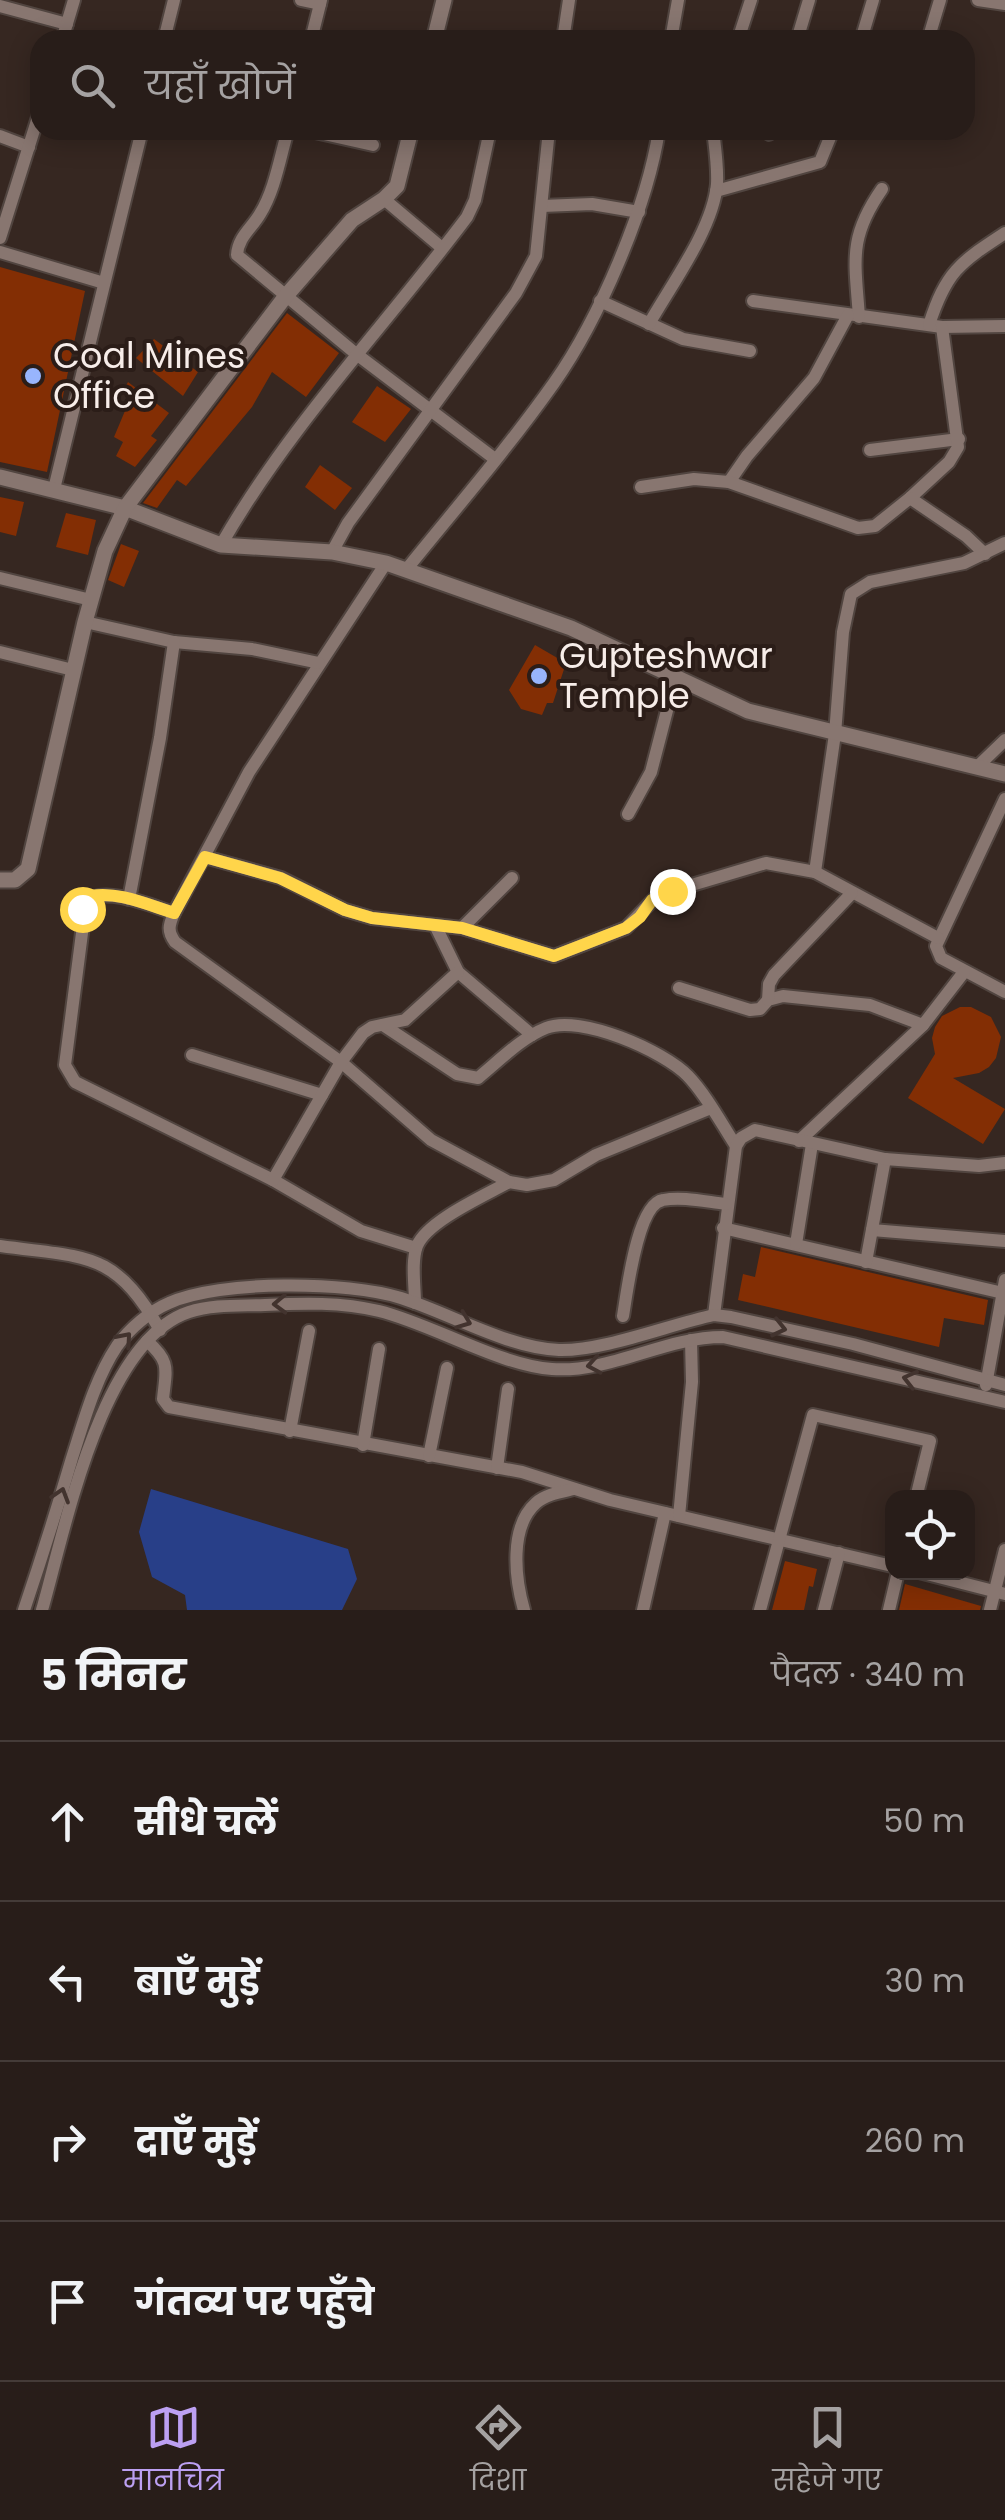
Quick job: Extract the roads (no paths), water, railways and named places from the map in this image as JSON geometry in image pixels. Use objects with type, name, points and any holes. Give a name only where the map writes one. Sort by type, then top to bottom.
[{"type":"street","points":[[65,30],[74,0]]},
{"type":"street","points":[[166,30],[174,0]]},
{"type":"street","points":[[301,0],[320,2],[313,30]]},
{"type":"street","points":[[436,30],[444,0]]},
{"type":"street","points":[[564,30],[569,0]]},
{"type":"street","points":[[673,30],[678,0]]},
{"type":"street","points":[[742,30],[752,0]]},
{"type":"street","points":[[800,30],[809,0]]},
{"type":"street","points":[[863,30],[873,0]]},
{"type":"street","points":[[931,30],[940,0]]},
{"type":"street","points":[[978,0],[1005,4]]},
{"type":"street","points":[[0,6],[67,24]]},
{"type":"street","points":[[0,136],[29,147]]},
{"type":"street","points":[[0,238],[31,140]]},
{"type":"street","points":[[54,489],[140,140]]},
{"type":"street","points":[[285,140],[266,203],[238,248],[242,261],[495,459]]},
{"type":"street","points":[[351,140],[374,145]]},
{"type":"street","points":[[0,880],[15,880],[28,869],[85,622],[105,551],[126,508],[285,297],[352,220],[397,186],[409,140]]},
{"type":"street","points":[[221,545],[259,485],[355,353],[466,217],[475,200],[488,140]]},
{"type":"street","points":[[332,552],[348,522],[516,293],[536,256],[548,140]]},
{"type":"street","points":[[406,570],[556,380],[600,301],[639,212],[657,140]]},
{"type":"street","points":[[649,324],[703,228],[716,191],[713,140]]},
{"type":"street","points":[[716,191],[820,162],[829,140]]},
{"type":"street","points":[[729,482],[814,378],[853,316],[855,246],[863,216],[882,189]]},
{"type":"street","points":[[384,199],[442,248]]},
{"type":"street","points":[[542,206],[592,204],[639,212]]},
{"type":"street","points":[[641,487],[694,480],[729,482],[866,529],[875,526],[955,454],[959,440],[935,326],[946,280],[970,256],[1005,233]]},
{"type":"street","points":[[0,252],[104,283]]},
{"type":"street","points":[[600,301],[698,343],[750,351]]},
{"type":"street","points":[[753,302],[935,326],[1005,326]]},
{"type":"street","points":[[870,450],[959,440]]},
{"type":"street","points":[[0,476],[126,508],[221,545],[332,552],[386,563],[570,628],[748,711],[1005,774]]},
{"type":"street","points":[[910,498],[966,536],[985,554]]},
{"type":"street","points":[[815,872],[852,594],[870,582],[964,564],[1005,543]]},
{"type":"street","points":[[386,563],[249,772],[174,913],[168,927],[175,942],[341,1062],[431,1140],[509,1182],[527,1185],[554,1180],[596,1155],[711,1108]]},
{"type":"street","points":[[0,578],[91,600]]},
{"type":"street","points":[[85,622],[174,642],[252,649],[318,663]]},
{"type":"street","points":[[129,899],[174,642]]},
{"type":"street","points":[[0,652],[73,670]]},
{"type":"street","points":[[628,814],[651,772],[676,676]]},
{"type":"street","points":[[976,767],[1005,740]]},
{"type":"street","points":[[1005,799],[938,938],[937,952],[964,972],[1005,992]]},
{"type":"street","points":[[205,857],[280,878],[345,910],[372,918],[462,928],[546,954],[563,955],[626,928],[658,895],[766,863],[815,872],[938,938]]},
{"type":"street","points":[[462,928],[512,878]]},
{"type":"street","points":[[768,1000],[774,976],[852,893]]},
{"type":"street","points":[[174,913],[98,894],[91,896],[82,909],[64,1065],[68,1074],[75,1082],[273,1180],[361,1231],[416,1248]]},
{"type":"street","points":[[435,925],[458,972],[532,1035]]},
{"type":"street","points":[[273,1180],[341,1062],[364,1032],[405,1020],[458,972]]},
{"type":"street","points":[[796,1244],[806,1142],[923,1024],[964,972]]},
{"type":"street","points":[[679,988],[755,1011],[768,1000],[783,996],[870,1005],[923,1024]]},
{"type":"street","points":[[384,1024],[457,1074],[478,1078],[549,1026],[572,1024],[595,1029],[648,1050],[685,1072],[736,1146]]},
{"type":"street","points":[[192,1054],[322,1095]]},
{"type":"street","points":[[714,1316],[736,1146],[741,1138],[756,1130],[885,1159],[978,1166],[1005,1162]]},
{"type":"street","points":[[866,1262],[885,1159]]},
{"type":"street","points":[[415,1303],[416,1248],[426,1233],[509,1182]]},
{"type":"street","points":[[623,1316],[640,1230],[652,1205],[663,1200],[726,1204]]},
{"type":"street","points":[[723,1228],[866,1262],[1004,1287],[986,1397]]},
{"type":"street","points":[[872,1230],[1005,1241]]},
{"type":"street","points":[[0,1246],[101,1262],[132,1288],[160,1330]]},
{"type":"street","points":[[24,1610],[112,1355],[150,1313],[203,1291],[311,1286],[368,1291],[558,1350],[588,1347],[714,1316],[853,1344],[1005,1385]]},
{"type":"street","points":[[42,1610],[89,1428],[112,1388],[147,1342],[190,1312],[221,1306],[318,1302],[376,1310],[524,1364],[549,1369],[606,1364],[691,1340],[723,1337],[1005,1402]]},
{"type":"street","points":[[290,1431],[308,1331]]},
{"type":"street","points":[[643,1610],[672,1515],[692,1382],[691,1340]]},
{"type":"street","points":[[147,1342],[162,1354],[167,1364],[164,1404],[549,1478],[672,1515],[885,1564]]},
{"type":"street","points":[[362,1445],[379,1349]]},
{"type":"street","points":[[429,1456],[447,1368]]},
{"type":"street","points":[[497,1468],[508,1389]]},
{"type":"street","points":[[760,1610],[813,1415],[930,1441],[918,1490]]},
{"type":"street","points":[[524,1610],[517,1558],[527,1514],[538,1502],[576,1488]]},
{"type":"street","points":[[990,1610],[1000,1593],[1005,1550]]},
{"type":"street","points":[[824,1610],[839,1552]]},
{"type":"street","points":[[889,1610],[896,1580]]},
{"type":"street","points":[[950,1580],[1000,1593]]},
{"type":"water","points":[[151,1489],[348,1549],[357,1579],[342,1610],[187,1610],[185,1595],[152,1577],[139,1532]]},
{"type":"place","name":"Coal Mines Office","points":[[33,376]]},
{"type":"place","name":"Gupteshwar Temple","points":[[539,676]]}]
